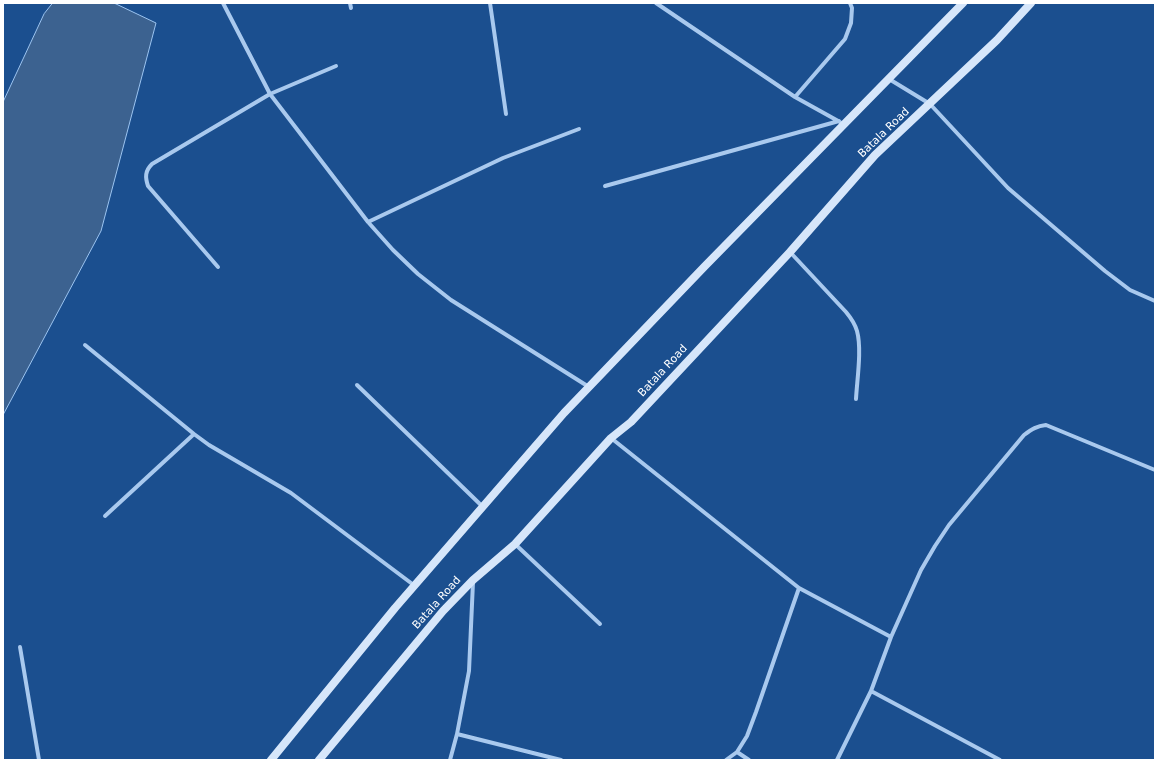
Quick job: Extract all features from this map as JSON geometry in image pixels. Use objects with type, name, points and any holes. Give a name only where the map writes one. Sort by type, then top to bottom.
[{"type":"main road","points":[[271,760],[415,586],[564,413],[842,123],[889,79],[963,3]]},
{"type":"main road","name":"Batala Road","points":[[318,760],[443,611],[473,580],[516,544],[611,438],[631,422],[790,252],[875,155],[997,40],[1031,3]]},
{"type":"street","points":[[223,3],[270,94],[368,222],[393,250],[418,274],[451,300],[589,387]]},
{"type":"street","points":[[490,3],[506,114]]},
{"type":"street","points":[[656,3],[795,97],[842,123]]},
{"type":"street","points":[[795,97],[845,39],[851,23],[852,8],[850,3]]},
{"type":"street","points":[[218,267],[148,186],[146,178],[147,168],[270,94],[336,66]]},
{"type":"street","points":[[889,79],[930,104],[1008,188],[1105,271],[1130,290],[1155,301]]},
{"type":"street","points":[[604,186],[842,123]]},
{"type":"street","points":[[368,222],[503,158],[579,129]]},
{"type":"street","points":[[790,252],[853,320],[857,330],[859,349],[856,399]]},
{"type":"street","points":[[85,345],[209,445],[291,493],[415,586]]},
{"type":"street","points":[[358,385],[484,507]]},
{"type":"street","points":[[837,760],[871,691],[891,637],[921,570],[949,525],[1024,435],[1032,428],[1046,424],[1155,470]]},
{"type":"street","points":[[105,516],[194,434]]},
{"type":"street","points":[[611,438],[798,588],[891,637]]},
{"type":"street","points":[[516,544],[600,624]]},
{"type":"street","points":[[450,760],[469,671],[473,580]]},
{"type":"street","points":[[726,760],[738,752],[747,736],[798,588]]},
{"type":"street","points":[[20,647],[39,760]]},
{"type":"street","points":[[871,691],[1000,760]]},
{"type":"street","points":[[456,734],[562,760]]},
{"type":"street","points":[[738,752],[749,760]]},
{"type":"water","points":[[53,3],[114,3],[156,23],[101,231],[3,415],[3,102],[44,14]]}]
